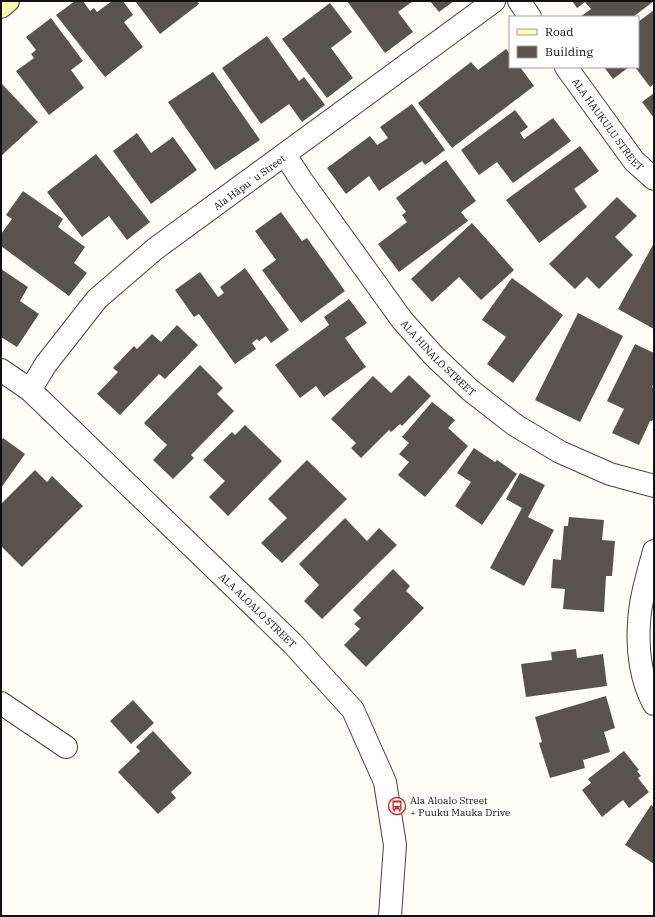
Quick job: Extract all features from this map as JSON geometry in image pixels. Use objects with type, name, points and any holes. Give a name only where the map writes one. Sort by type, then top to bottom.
[{"type":"street","points":[[1,7],[8,1]]},
{"type":"street","name":"Ala Hāpuʻu Street","points":[[30,390],[46,364],[98,299],[114,284],[156,249],[494,1]]},
{"type":"street","points":[[519,1],[529,16]]},
{"type":"street","name":"ALA HAUKULU STREET","points":[[567,68],[634,161],[654,179]]},
{"type":"street","name":"ALA HINALO STREET","points":[[285,155],[306,187],[402,320],[434,356],[470,390],[514,425],[560,452],[610,474],[654,486]]},
{"type":"street","name":"ALA ALOALO STREET","points":[[1,370],[30,390],[293,644],[353,710],[385,782],[395,845],[390,916]]},
{"type":"street","points":[[654,550],[644,589],[638,622],[642,669],[648,692],[654,704]]},
{"type":"street","points":[[1,703],[66,747]]},
{"type":"building","points":[[75,1],[83,1],[90,11],[94,8],[97,12],[112,1],[123,1],[133,15],[124,22],[143,47],[105,77],[56,15]]},
{"type":"building","points":[[135,1],[197,1],[199,4],[160,34]]},
{"type":"building","points":[[347,1],[413,1],[398,12],[413,32],[385,53]]},
{"type":"building","points":[[430,1],[454,1],[439,12]]},
{"type":"building","points":[[572,1],[654,1],[634,16],[581,16],[591,9],[585,2],[577,8]]},
{"type":"building","points":[[330,3],[352,32],[331,48],[353,78],[327,98],[282,39]]},
{"type":"building","points":[[654,10],[654,84],[650,87],[636,68],[639,68],[639,21]]},
{"type":"building","points":[[51,18],[83,61],[71,70],[84,88],[49,115],[16,71],[34,58],[31,54],[36,50],[26,37]]},
{"type":"building","points":[[267,36],[299,81],[304,77],[325,105],[302,122],[289,104],[261,124],[222,68]]},
{"type":"building","points":[[506,49],[509,53],[509,68],[521,68],[534,86],[452,148],[418,103],[471,62],[478,70]]},
{"type":"building","points":[[605,68],[628,68],[613,79]]},
{"type":"building","points":[[213,72],[260,140],[215,170],[168,102]]},
{"type":"building","points":[[1,83],[38,122],[1,156]]},
{"type":"building","points":[[654,93],[654,118],[642,102]]},
{"type":"building","points":[[412,104],[445,150],[425,165],[422,161],[379,191],[369,176],[346,194],[327,168],[370,136],[377,145],[388,138],[380,127]]},
{"type":"building","points":[[515,110],[528,127],[520,133],[524,139],[553,118],[571,141],[513,183],[497,162],[479,175],[461,150]]},
{"type":"building","points":[[137,133],[151,153],[173,137],[197,170],[151,204],[113,151]]},
{"type":"building","points":[[580,146],[599,171],[574,189],[587,207],[539,243],[506,200]]},
{"type":"building","points":[[96,154],[150,222],[127,240],[109,216],[82,237],[47,192]]},
{"type":"building","points":[[446,160],[476,201],[461,212],[468,221],[399,272],[378,244],[407,222],[402,215],[406,212],[396,198]]},
{"type":"building","points":[[23,191],[63,219],[58,227],[85,247],[74,263],[87,273],[69,296],[1,246],[1,234],[12,219],[6,215]]},
{"type":"building","points":[[617,197],[637,216],[615,237],[633,255],[599,289],[587,277],[575,289],[549,264]]},
{"type":"building","points":[[281,212],[302,241],[307,238],[345,291],[301,323],[262,270],[276,260],[255,231]]},
{"type":"building","points":[[472,223],[514,270],[481,300],[459,277],[432,302],[411,279]]},
{"type":"building","points":[[654,243],[654,329],[618,309]]},
{"type":"building","points":[[245,268],[289,330],[271,343],[266,336],[259,341],[257,339],[252,343],[256,349],[235,364],[199,314],[194,317],[175,290],[200,272],[218,297],[224,293],[220,287]]},
{"type":"building","points":[[1,269],[28,287],[20,301],[39,314],[17,347],[1,337]]},
{"type":"building","points":[[512,278],[563,315],[513,383],[487,364],[506,337],[482,320]]},
{"type":"building","points":[[349,299],[367,323],[345,338],[366,367],[324,397],[316,386],[300,398],[275,365],[329,325],[324,317]]},
{"type":"building","points":[[578,313],[623,336],[580,422],[535,400]]},
{"type":"building","points":[[177,325],[198,345],[165,379],[159,374],[120,415],[97,394],[118,372],[113,368],[134,346],[137,349],[152,334],[161,342]]},
{"type":"building","points":[[635,344],[654,353],[654,383],[652,387],[654,388],[654,418],[650,421],[639,445],[612,433],[624,409],[607,401]]},
{"type":"building","points":[[200,365],[223,388],[217,394],[234,411],[191,455],[194,458],[173,479],[153,460],[167,445],[144,423]]},
{"type":"building","points":[[409,375],[431,396],[402,426],[400,424],[391,432],[389,430],[361,458],[351,448],[356,443],[331,419],[373,376],[391,393]]},
{"type":"building","points":[[432,402],[455,420],[448,428],[468,446],[425,497],[398,475],[409,462],[399,454],[409,443],[402,437]]},
{"type":"building","points":[[245,425],[282,461],[228,516],[209,497],[225,481],[203,460],[232,432],[235,435]]},
{"type":"building","points":[[3,438],[25,454],[1,488],[1,441]]},
{"type":"building","points":[[474,448],[495,462],[497,460],[517,474],[482,525],[455,506],[471,482],[457,473]]},
{"type":"building","points":[[307,460],[347,499],[282,563],[261,543],[287,518],[268,499]]},
{"type":"building","points":[[35,470],[47,482],[52,476],[83,506],[22,567],[1,546],[1,504]]},
{"type":"building","points":[[520,473],[545,485],[528,517],[554,530],[524,586],[490,568],[522,508],[506,499]]},
{"type":"building","points":[[569,517],[604,520],[602,540],[615,541],[612,576],[606,576],[604,612],[563,609],[565,589],[551,588],[553,559],[561,560],[564,526],[568,526]]},
{"type":"building","points":[[345,518],[367,541],[379,528],[397,545],[322,619],[304,601],[319,585],[299,564]]},
{"type":"building","points":[[393,569],[410,586],[406,591],[424,608],[366,667],[344,645],[360,629],[354,624],[361,618],[353,610]]},
{"type":"building","points":[[576,649],[577,658],[603,654],[607,686],[526,697],[521,664],[552,660],[551,652]]},
{"type":"building","points":[[606,696],[615,728],[604,732],[610,752],[583,760],[585,768],[550,778],[539,743],[542,742],[535,717]]},
{"type":"building","points":[[133,700],[154,723],[131,744],[110,721]]},
{"type":"building","points":[[153,731],[192,773],[171,792],[176,798],[158,814],[118,772],[140,751],[136,747]]},
{"type":"building","points":[[624,751],[639,770],[637,771],[641,776],[638,778],[649,792],[629,808],[623,800],[602,817],[582,790],[591,783],[588,779]]},
{"type":"building","points":[[651,805],[654,807],[654,864],[625,845]]},
{"type":"place","name":"Ala Aloalo Street + Puuku Mauka Drive","points":[[397,806]]}]
